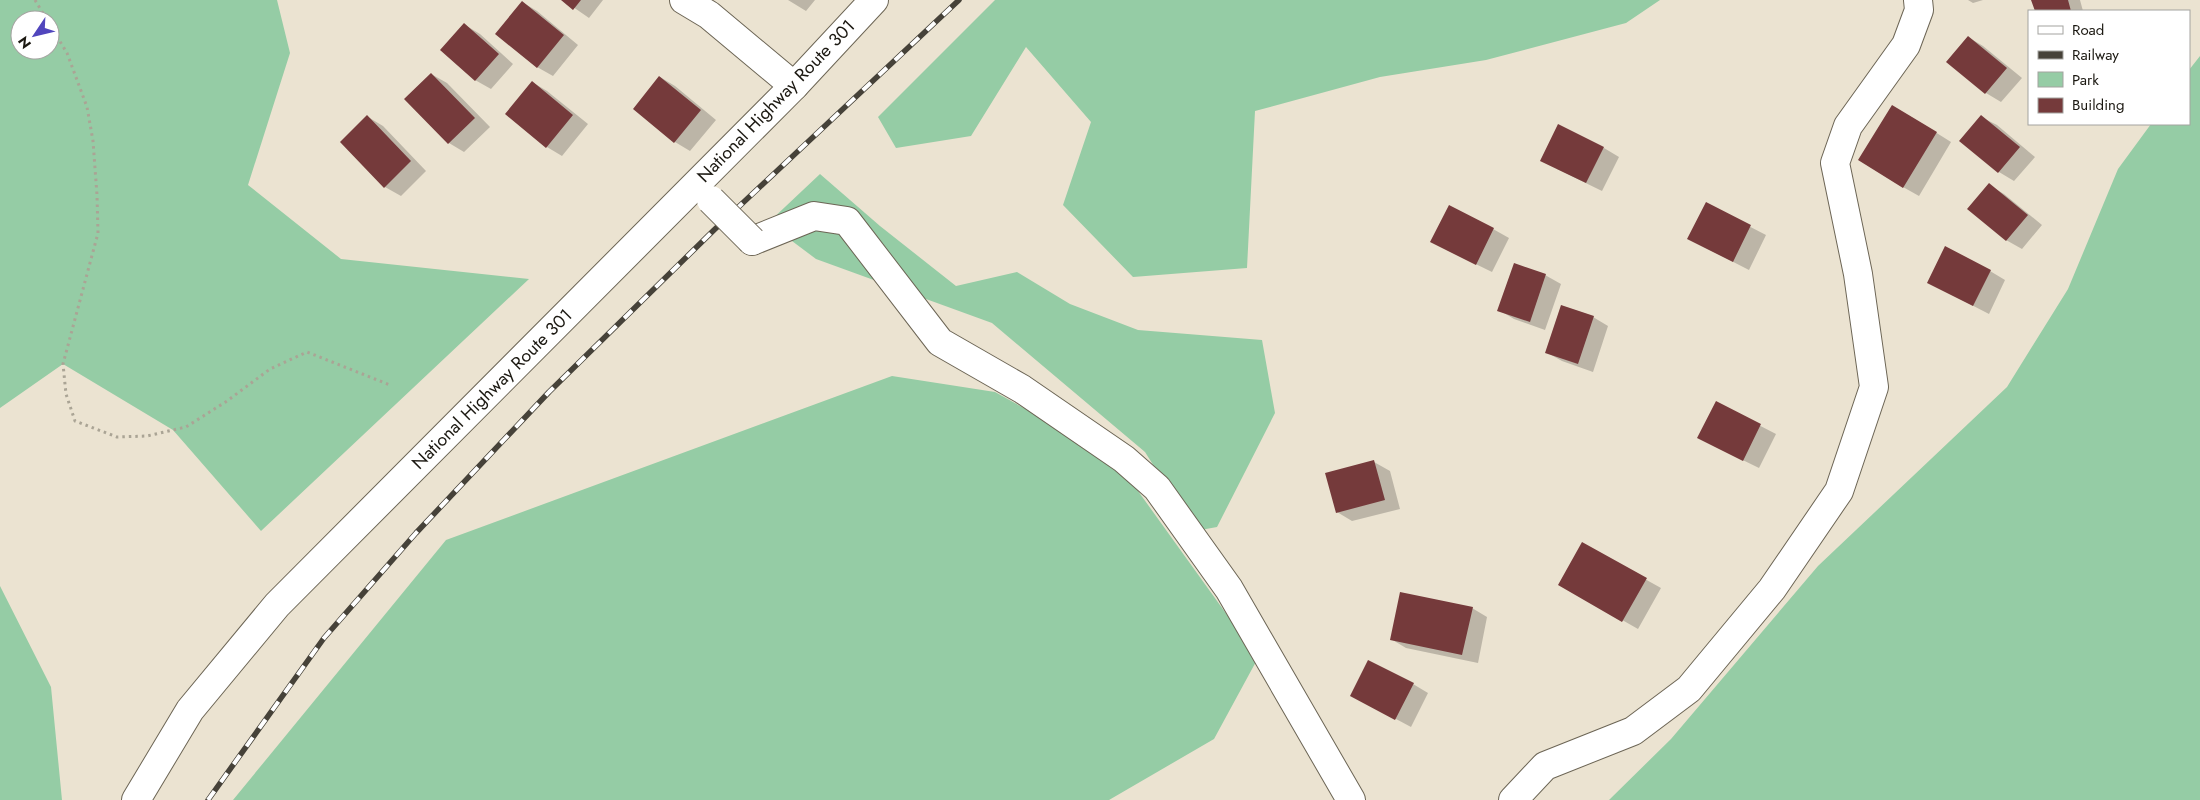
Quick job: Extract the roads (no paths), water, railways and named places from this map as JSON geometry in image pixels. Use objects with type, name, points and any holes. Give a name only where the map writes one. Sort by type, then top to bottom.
[{"type":"main road","points":[[684,0],[709,15],[794,86]]},
{"type":"main road","name":"National Highway Route 301","points":[[136,800],[190,710],[277,606],[703,192],[794,86],[874,0]]},
{"type":"main road","points":[[1513,800],[1545,766],[1633,731],[1689,689],[1772,589],[1839,491],[1874,387],[1858,274],[1835,163],[1848,126],[1906,45],[1919,10],[1918,0]]},
{"type":"main road","points":[[703,192],[752,241],[814,216],[847,221],[940,342],[1045,405],[1124,459],[1158,488],[1229,589],[1351,800]]},
{"type":"railway","points":[[208,800],[324,638],[416,533],[549,392],[714,230],[959,0]]}]
